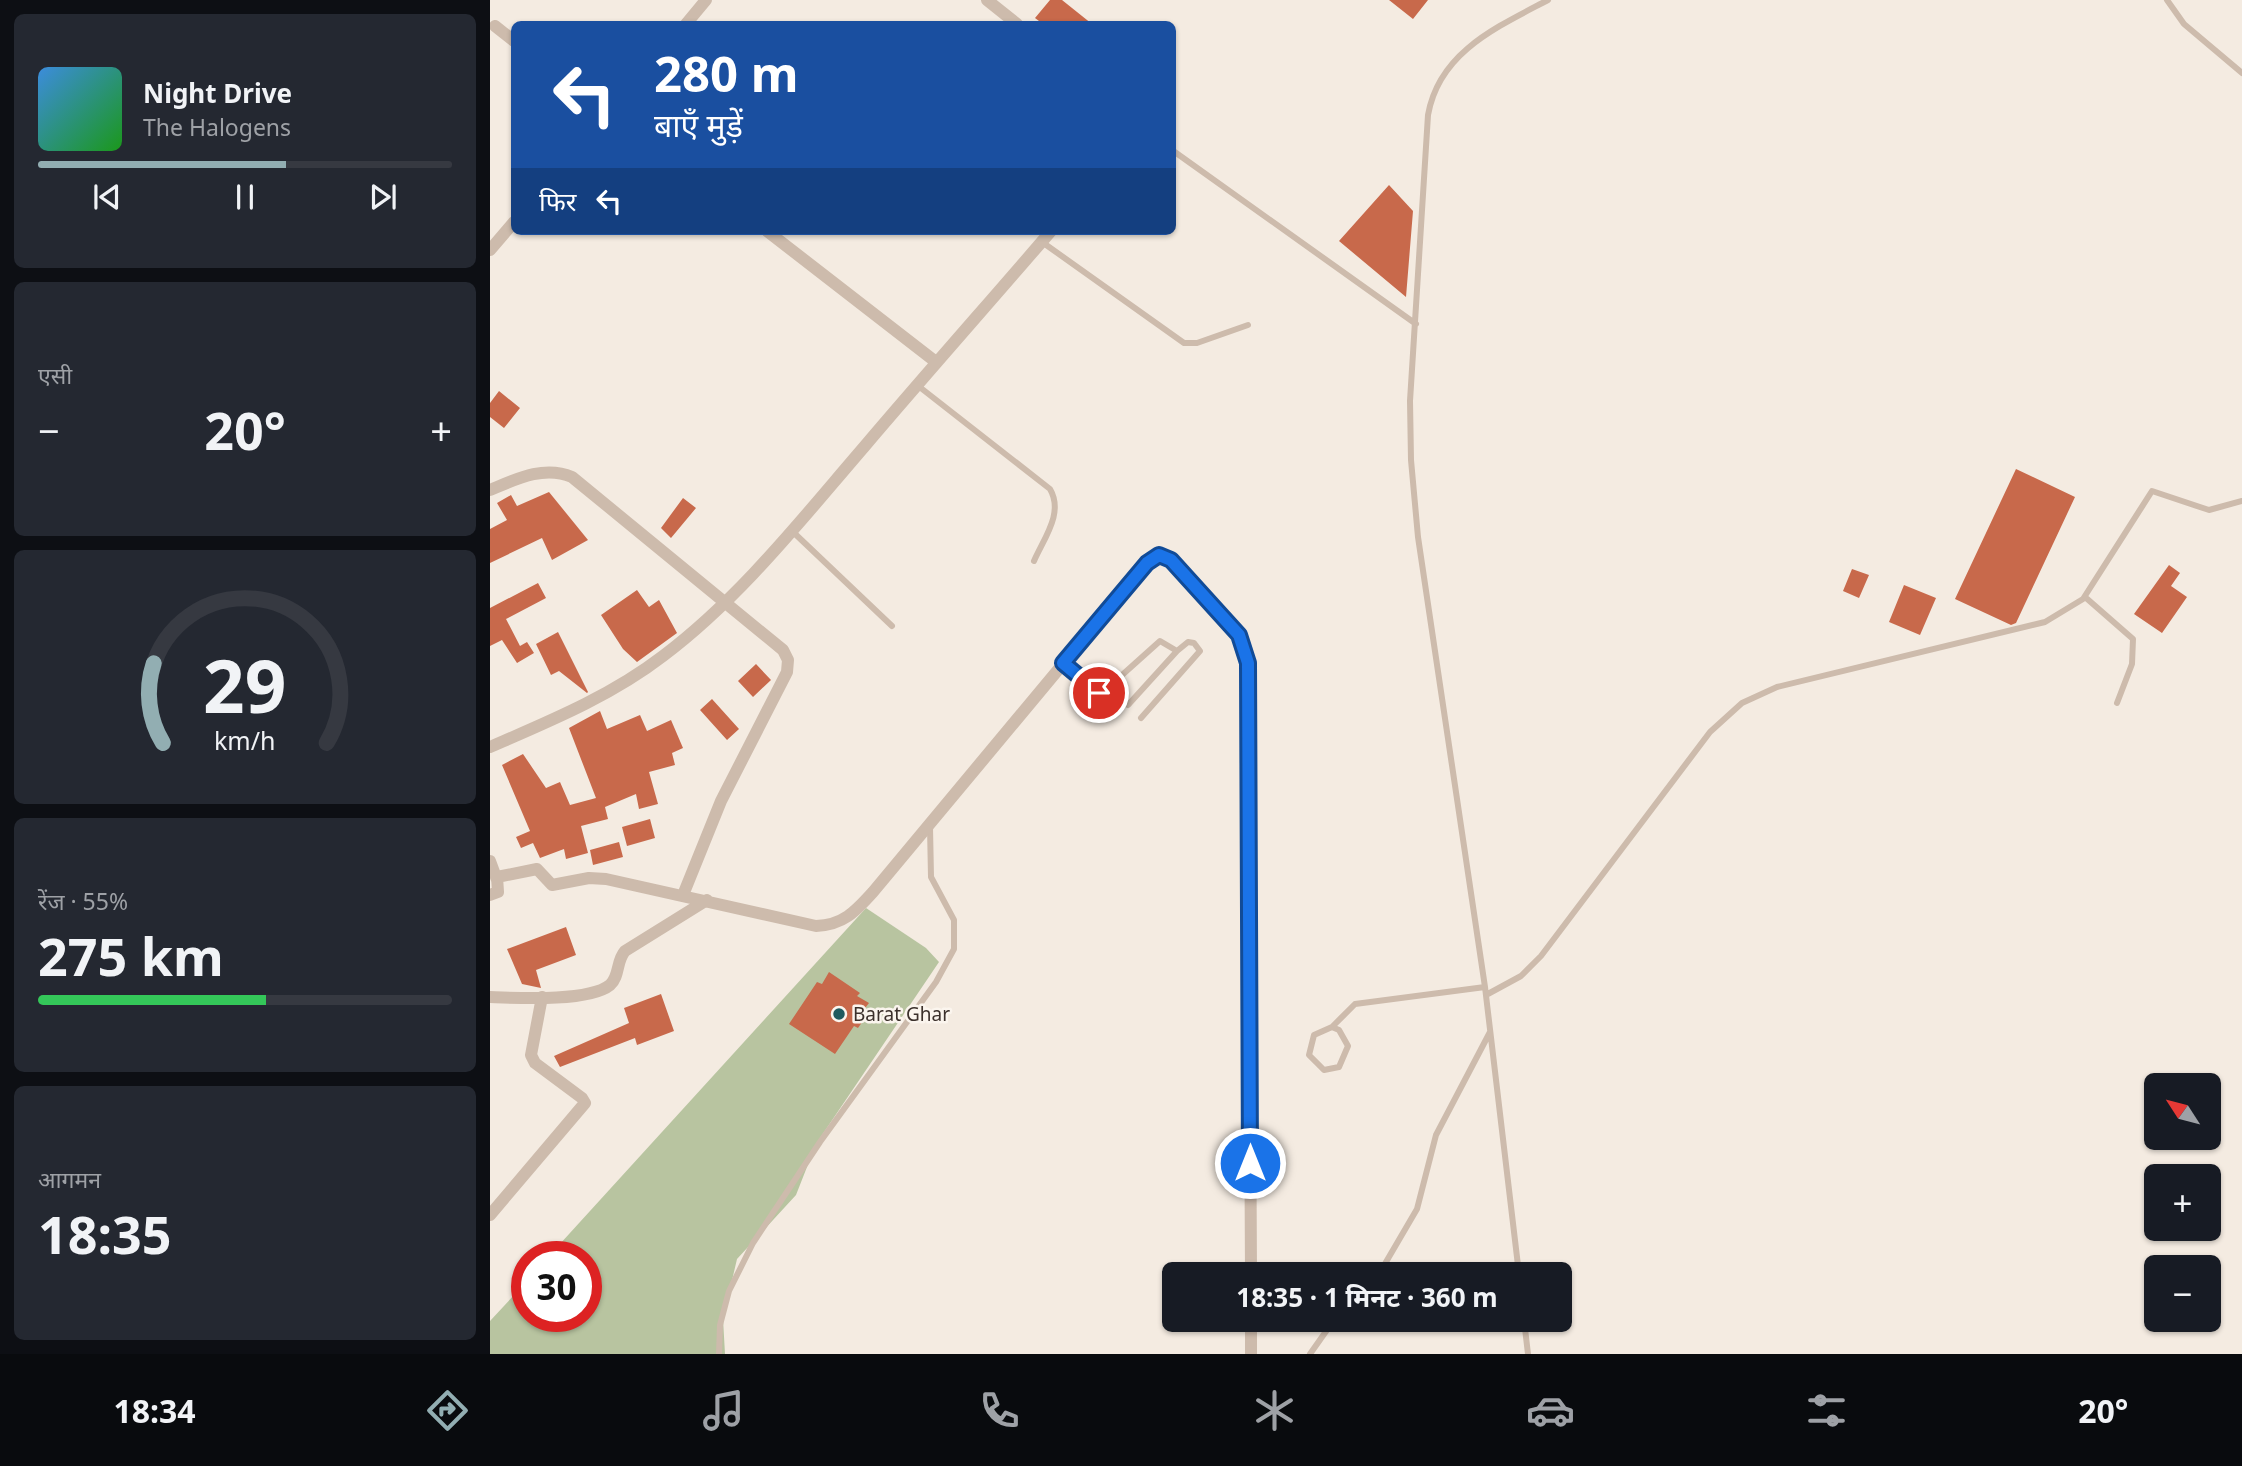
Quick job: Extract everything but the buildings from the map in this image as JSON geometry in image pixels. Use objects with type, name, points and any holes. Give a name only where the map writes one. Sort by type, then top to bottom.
[{"type":"street","points":[[688,21],[706,0]]},
{"type":"street","points":[[986,0],[1013,21]]},
{"type":"street","points":[[495,26],[511,39]]},
{"type":"street","points":[[490,250],[511,226]]},
{"type":"street","points":[[772,235],[936,362]]},
{"type":"street","points":[[490,747],[562,716],[611,690],[662,657],[726,601],[792,531],[1048,235]]},
{"type":"street","points":[[490,490],[530,475],[558,471],[572,477],[726,601],[783,650],[788,660],[788,671],[726,792],[683,895]]},
{"type":"street","points":[[497,880],[500,876],[537,869],[552,885],[596,878],[816,926],[835,925],[854,914],[1147,563],[1159,555],[1171,560],[1239,635],[1244,647],[1248,677],[1251,1262]]},
{"type":"street","points":[[490,861],[498,892],[490,895]]},
{"type":"street","points":[[490,997],[542,997],[588,993],[607,987],[616,976],[619,958],[625,951],[706,900]]},
{"type":"street","points":[[490,1215],[584,1103],[582,1098],[535,1063],[531,1055],[542,997]]},
{"type":"street","points":[[1251,1332],[1251,1354]]},
{"type":"lane","points":[[1518,1262],[1486,991],[1418,537],[1410,401],[1428,115],[1435,87],[1446,69],[1487,32],[1548,0]]},
{"type":"lane","points":[[2167,0],[2184,24],[2242,73]]},
{"type":"lane","points":[[1176,153],[1416,324]]},
{"type":"lane","points":[[1042,242],[1184,343],[1197,343],[1248,324]]},
{"type":"lane","points":[[917,385],[1050,489],[1056,500],[1056,511],[1034,561]]},
{"type":"lane","points":[[1332,1027],[1339,1030],[1348,1046],[1339,1067],[1324,1069],[1309,1055],[1310,1040],[1319,1031],[1332,1027],[1350,1007],[1362,1002],[1486,991],[1521,976],[1541,956],[1710,732],[1742,703],[1777,687],[2045,622],[2085,597],[2152,491],[2209,510],[2242,501]]},
{"type":"lane","points":[[792,531],[892,626]]},
{"type":"lane","points":[[2085,597],[2133,639],[2132,664],[2117,703]]},
{"type":"lane","points":[[1063,663],[1102,693],[1160,641],[1177,651]]},
{"type":"lane","points":[[1128,705],[1177,651],[1190,641],[1200,649],[1140,718]]},
{"type":"lane","points":[[719,1354],[720,1325],[729,1291],[753,1243],[835,1121],[936,982],[954,949],[954,920],[931,877],[930,821]]},
{"type":"lane","points":[[1386,1262],[1417,1209],[1436,1135],[1490,1031]]},
{"type":"lane","points":[[1310,1354],[1326,1332]]},
{"type":"lane","points":[[1525,1332],[1528,1354]]},
{"type":"green space","points":[[866,908],[926,948],[939,962],[816,1144],[796,1195],[737,1259],[723,1319],[725,1354],[490,1354],[490,1321],[511,1298],[511,1332],[602,1332],[602,1241],[563,1241]]},
{"type":"place","name":"Barat Ghar","points":[[839,1014]]},
{"type":"route","points":[[1099,693],[1063,663],[1147,563],[1159,555],[1171,560],[1239,635],[1244,647],[1248,663],[1250,1163]]}]
